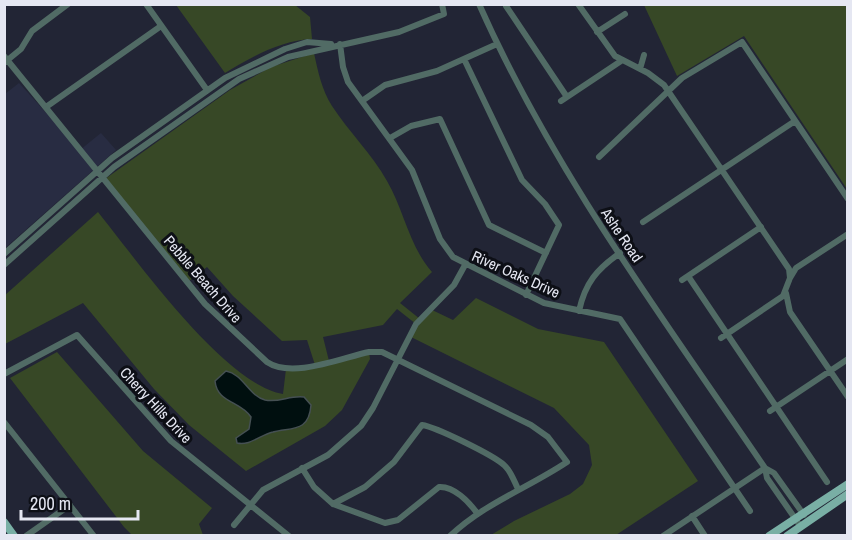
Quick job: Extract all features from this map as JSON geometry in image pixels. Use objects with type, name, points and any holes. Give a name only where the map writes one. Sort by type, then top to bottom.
[{"type":"main road","points":[[770,536],[848,484]]},
{"type":"main road","points":[[787,536],[848,494]]},
{"type":"main road","points":[[4,522],[14,536]]},
{"type":"street","points":[[6,60],[21,49],[32,31],[68,4]]},
{"type":"street","points":[[146,4],[207,90]]},
{"type":"street","points":[[4,265],[102,176],[199,106],[248,74],[288,57],[410,29],[444,14],[442,4]]},
{"type":"street","name":"Ashe Road","points":[[479,4],[532,113],[620,253],[765,468],[767,478],[801,527]]},
{"type":"street","points":[[578,4],[597,33],[621,61],[655,76],[669,90],[789,269],[790,278]]},
{"type":"street","points":[[506,6],[564,99],[621,61]]},
{"type":"street","points":[[597,33],[625,14]]},
{"type":"street","points":[[46,107],[161,26]]},
{"type":"street","points":[[4,254],[97,170],[207,90],[244,67],[307,42],[340,44]]},
{"type":"street","points":[[599,158],[682,78],[742,42],[848,199]]},
{"type":"street","name":"River Oaks Drive","points":[[340,44],[345,74],[419,184],[443,245],[453,257],[526,295],[553,306],[620,319],[750,511]]},
{"type":"street","points":[[362,102],[385,85],[428,74],[497,44]]},
{"type":"street","points":[[640,69],[644,56]]},
{"type":"street","points":[[464,58],[522,180],[545,204],[559,225],[526,295]]},
{"type":"street","name":"Pebble Beach Drive","points":[[6,60],[205,304],[271,365],[294,369],[369,352],[382,352],[535,427],[554,443],[567,462],[518,489]]},
{"type":"street","points":[[244,67],[248,74]]},
{"type":"street","points":[[194,100],[199,106]]},
{"type":"street","points":[[390,138],[411,126],[440,119],[489,225],[546,253]]},
{"type":"street","points":[[643,222],[795,121]]},
{"type":"street","points":[[148,132],[153,139]]},
{"type":"street","points":[[761,227],[685,278],[773,409],[827,482]]},
{"type":"street","points":[[724,336],[783,296],[790,278],[801,265],[848,234]]},
{"type":"street","points":[[579,311],[584,290],[592,276],[620,253]]},
{"type":"street","points":[[234,525],[249,505],[269,486],[337,449],[361,426],[373,408],[416,324],[454,285],[465,265]]},
{"type":"street","points":[[786,290],[790,312],[848,397]]},
{"type":"street","name":"Cherry Hills Drive","points":[[4,374],[77,335],[164,434],[289,536]]},
{"type":"street","points":[[773,409],[848,359]]},
{"type":"street","points":[[4,422],[94,536]]},
{"type":"street","points":[[333,504],[364,487],[394,462],[423,425],[435,428],[500,462],[511,474],[518,489],[477,513],[450,536]]},
{"type":"street","points":[[302,468],[314,487],[333,504],[392,523],[433,490],[444,487],[466,499],[477,513]]},
{"type":"street","points":[[663,536],[765,468]]},
{"type":"street","name":"Ashe Road","points":[[765,468],[774,473],[808,521]]},
{"type":"street","points":[[26,536],[70,506]]},
{"type":"street","points":[[692,516],[705,536]]},
{"type":"shaded area","points":[[19,83],[80,150],[101,133],[116,150],[5,248],[5,94]]},
{"type":"shaded area","points":[[226,371],[237,376],[259,398],[265,400],[304,397],[311,405],[307,420],[298,427],[268,433],[251,442],[237,443],[236,438],[249,429],[251,417],[220,394],[215,381]]},
{"type":"green space","points":[[176,5],[295,5],[310,17],[312,39],[278,46],[256,55],[225,73]]},
{"type":"green space","points":[[644,5],[847,5],[847,189],[744,36],[677,76]]},
{"type":"green space","points":[[314,53],[321,81],[329,100],[387,181],[412,239],[432,272],[400,303],[420,319],[430,309],[453,320],[476,298],[538,329],[604,342],[698,481],[616,535],[491,535],[514,521],[570,494],[583,484],[592,465],[589,445],[554,408],[409,336],[416,324],[397,309],[383,325],[323,337],[329,361],[369,352],[370,359],[342,410],[325,426],[246,471],[189,425],[154,389],[83,303],[5,344],[4,296],[98,212],[183,317],[235,368],[260,385],[283,394],[286,369],[315,365],[307,340],[282,341],[233,296],[207,267],[189,281],[105,179],[230,90],[271,67]]},
{"type":"green space","points":[[57,352],[143,451],[212,508],[199,524],[203,535],[132,535],[124,527],[10,378]]}]
